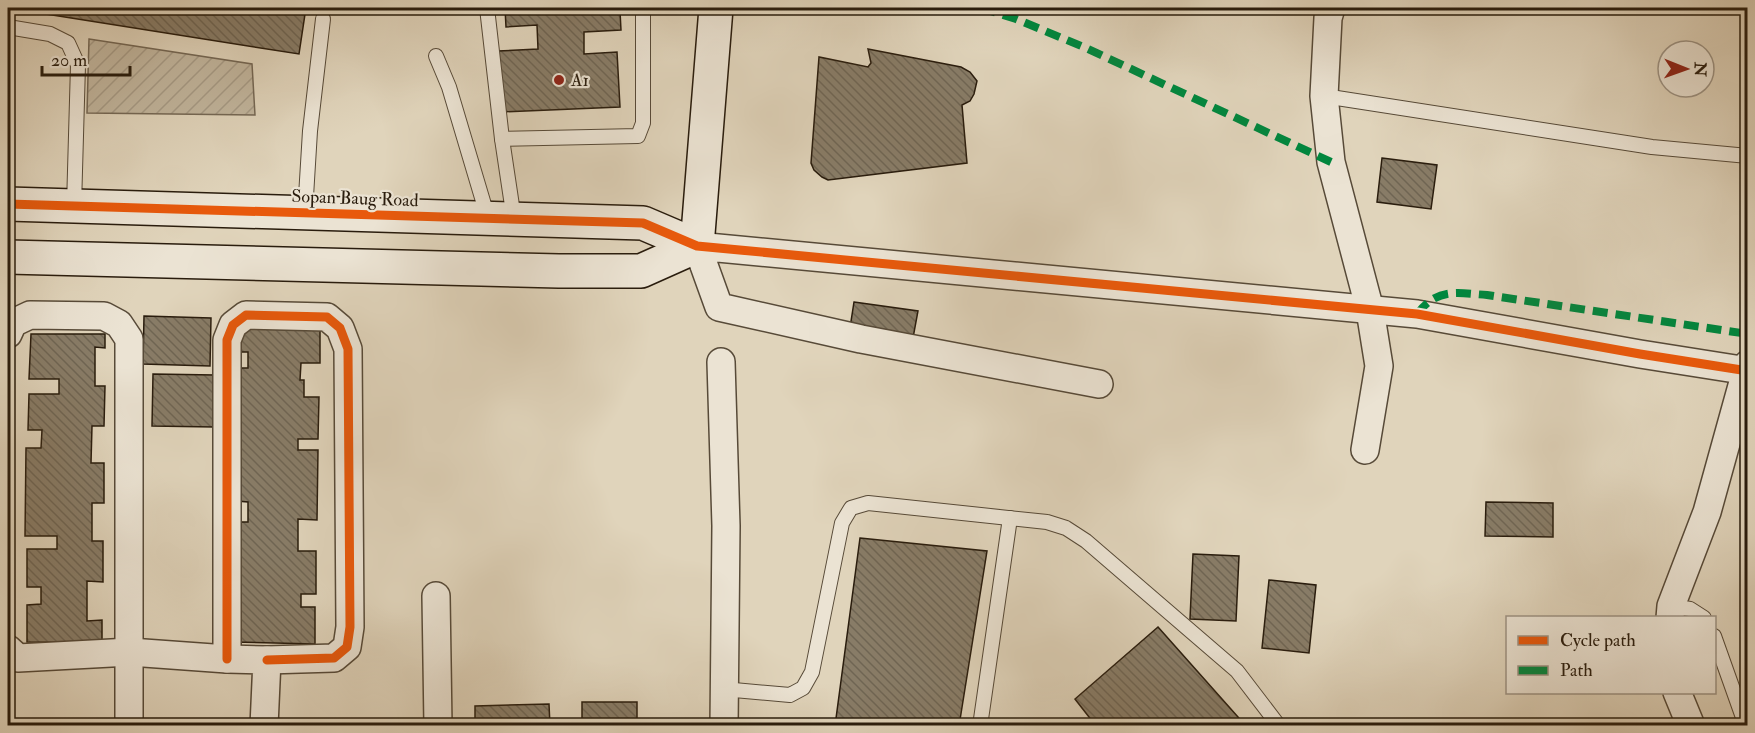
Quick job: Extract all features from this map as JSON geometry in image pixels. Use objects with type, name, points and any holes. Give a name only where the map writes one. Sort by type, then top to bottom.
[{"type":"street","points":[[716,8],[697,246],[719,307],[861,339],[1099,384]]},
{"type":"street","points":[[1330,8],[1324,96],[1331,162],[1370,310],[1379,366],[1365,450]]},
{"type":"street","name":"Sopan Baug Road","points":[[8,204],[644,223],[697,246]]},
{"type":"street","points":[[8,257],[559,271],[641,271],[697,246],[1417,314],[1629,352],[1747,369],[1707,512],[1671,612]]},
{"type":"street","points":[[8,334],[13,323],[30,315],[104,316],[119,324],[129,339],[129,726]]},
{"type":"street","points":[[8,649],[18,658],[130,652],[227,659],[267,660],[334,658],[348,647],[350,627],[348,350],[340,328],[327,317],[246,315],[233,325],[227,340],[227,659]]},
{"type":"street","points":[[721,362],[726,526],[724,726]]},
{"type":"street","points":[[436,596],[438,726]]},
{"type":"street","points":[[264,726],[267,660]]},
{"type":"street","points":[[1677,694],[1691,726]]},
{"type":"lane","points":[[487,8],[502,138],[501,219]]},
{"type":"lane","points":[[502,138],[638,136],[643,123],[643,8]]},
{"type":"lane","points":[[305,213],[310,131],[323,19]]},
{"type":"lane","points":[[8,27],[50,34],[68,43],[78,65],[74,206]]},
{"type":"lane","points":[[436,56],[501,219]]},
{"type":"lane","points":[[1324,96],[1652,147],[1748,156]]},
{"type":"lane","points":[[723,689],[790,695],[803,688],[812,672],[842,523],[851,508],[868,503],[1047,522],[1066,528],[1086,541],[1237,670],[1279,726]]},
{"type":"lane","points":[[980,726],[1010,518]]},
{"type":"lane","points":[[1671,612],[1690,609],[1701,616]]},
{"type":"lane","points":[[1716,642],[1746,726]]},
{"type":"shaded area","points":[[89,39],[252,64],[255,115],[87,113]]},
{"type":"building","points":[[8,8],[267,8],[305,14],[299,54]]},
{"type":"building","name":"A1","points":[[505,8],[632,8],[633,11],[620,11],[621,30],[584,32],[584,54],[617,52],[620,107],[501,112],[498,51],[538,49],[537,25],[506,27]]},
{"type":"building","points":[[868,49],[961,67],[970,72],[977,81],[970,101],[962,105],[967,163],[828,180],[814,170],[811,163],[819,57],[868,67],[871,63]]},
{"type":"building","points":[[1382,158],[1437,165],[1431,209],[1377,202]]},
{"type":"building","points":[[854,302],[918,311],[913,338],[850,328]]},
{"type":"building","points":[[144,316],[211,318],[210,366],[143,364]]},
{"type":"building","points":[[240,327],[320,328],[320,363],[301,363],[300,380],[304,380],[304,397],[319,397],[318,439],[298,439],[298,450],[318,450],[317,520],[298,519],[298,551],[316,551],[316,594],[301,594],[301,607],[315,607],[315,644],[234,642],[236,522],[248,522],[248,502],[237,501],[239,368],[248,368],[248,352],[239,352]]},
{"type":"building","points":[[31,334],[105,334],[105,348],[95,347],[95,386],[105,386],[104,426],[92,426],[91,463],[104,463],[104,503],[92,503],[92,541],[103,541],[103,582],[87,581],[87,621],[102,620],[102,643],[27,642],[27,605],[41,604],[41,587],[27,587],[27,549],[57,549],[57,536],[25,536],[26,448],[41,448],[42,430],[28,430],[29,394],[59,394],[59,379],[29,379]]},
{"type":"building","points":[[153,374],[215,375],[214,427],[152,426]]},
{"type":"building","points":[[1486,502],[1553,503],[1553,537],[1485,536]]},
{"type":"building","points":[[860,538],[987,551],[959,726],[835,726]]},
{"type":"building","points":[[1193,554],[1239,556],[1236,621],[1190,619]]},
{"type":"building","points":[[1269,580],[1316,585],[1309,653],[1262,648]]},
{"type":"building","points":[[1158,627],[1246,726],[1096,726],[1075,699]]},
{"type":"building","points":[[582,702],[637,702],[637,726],[582,726]]},
{"type":"building","points":[[549,704],[550,726],[475,726],[475,706]]},
{"type":"marked path","points":[[981,8],[1016,19],[1086,48],[1331,162]]},
{"type":"marked path","points":[[1417,314],[1433,299],[1449,294],[1466,293],[1748,334]]},
{"type":"cycle path","points":[[8,204],[643,223],[697,246],[1417,314],[1748,371]]},
{"type":"cycle path","points":[[227,659],[227,340],[233,325],[246,315],[327,317],[340,328],[348,349],[350,627],[347,647],[334,658],[267,660]]},
{"type":"place","name":"A1","points":[[559,80]]}]
